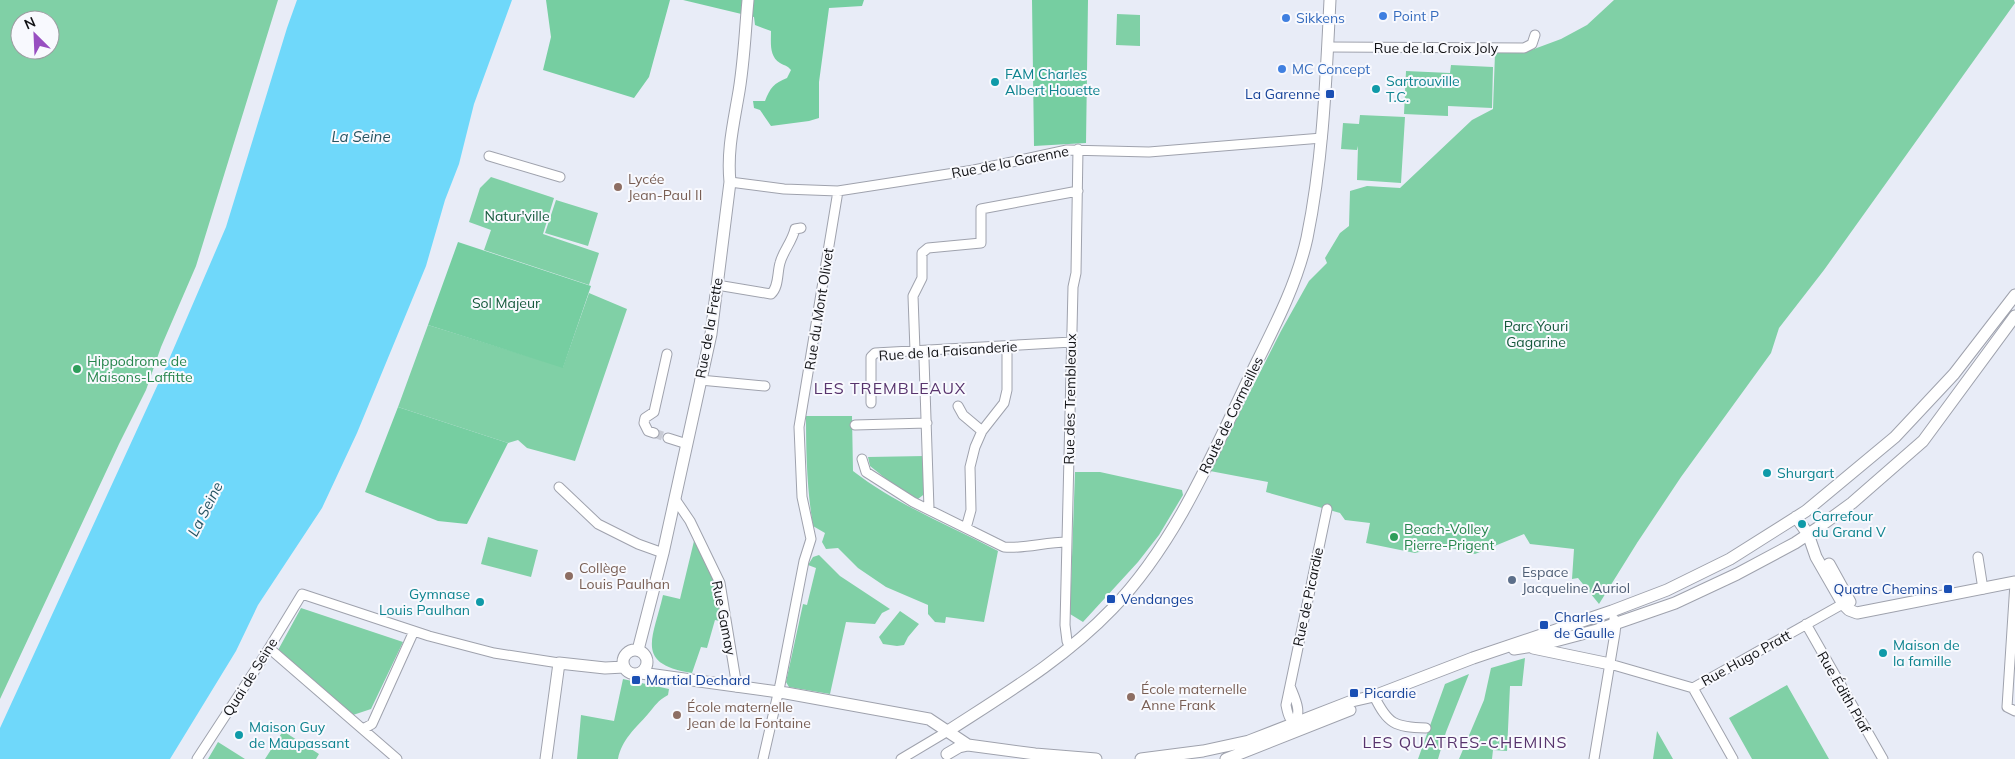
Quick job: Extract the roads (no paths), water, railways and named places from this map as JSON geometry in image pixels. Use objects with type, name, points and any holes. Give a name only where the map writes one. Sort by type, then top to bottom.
[{"type":"main road","name":"Rue de la Frette","points":[[638,650],[662,553],[711,334],[730,182],[728,159],[738,97],[748,0]]},
{"type":"main road","name":"Route de Cormeilles","points":[[948,731],[1023,683],[1070,648],[1113,608],[1161,546],[1185,506],[1290,293],[1307,239],[1322,138],[1330,0]]},
{"type":"main road","points":[[1226,759],[1312,722],[1352,701],[1374,696],[1487,653],[1612,612],[1667,590],[1730,559],[1805,529],[1832,500],[1852,474],[1895,437],[1954,374],[2015,295]]},
{"type":"main road","points":[[1487,653],[1528,648],[1616,624],[1706,590],[1805,529],[1852,503],[1923,441],[2015,316]]},
{"type":"main road","points":[[1805,529],[1816,557],[1849,610],[1857,613],[2015,582]]},
{"type":"main road","points":[[1528,648],[1610,664]]},
{"type":"main road","points":[[641,673],[646,668],[645,655],[638,650],[631,651],[625,656],[624,667],[629,673],[673,677],[778,692],[929,718],[968,745]]},
{"type":"main road","points":[[647,662],[673,677]]},
{"type":"main road","points":[[546,759],[559,663],[605,668],[624,667]]},
{"type":"main road","points":[[947,756],[948,731]]},
{"type":"main road","points":[[1141,759],[1230,746],[1285,732]]},
{"type":"main road","points":[[947,756],[959,747],[968,745],[1035,754],[1096,759]]},
{"type":"street","name":"Rue de la Croix Joly","points":[[1328,47],[1524,48],[1532,44],[1535,35]]},
{"type":"street","name":"Rue de la Garenne","points":[[730,182],[784,189],[838,191],[974,170],[1078,149],[1149,152],[1322,138]]},
{"type":"street","name":"Rue des Trembleaux","points":[[1070,648],[1065,625],[1066,542],[1078,149]]},
{"type":"street","points":[[489,156],[560,177]]},
{"type":"street","points":[[915,351],[913,296],[922,278],[922,253],[928,248],[981,244],[981,209],[1078,190]]},
{"type":"street","name":"Rue du Mont Olivet","points":[[763,759],[804,561],[811,539],[802,497],[799,427],[838,191]]},
{"type":"street","name":"Rue de la Frette","points":[[717,285],[771,294],[776,287],[781,259],[793,239],[795,229],[801,228]]},
{"type":"street","name":"Rue de la Faisanderie","points":[[871,403],[871,357],[875,353],[1072,342]]},
{"type":"street","points":[[966,528],[972,510],[970,468],[975,446],[982,431],[1004,403],[1007,390],[1007,346]]},
{"type":"street","points":[[654,433],[648,431],[644,424],[646,418],[654,412],[667,354]]},
{"type":"street","points":[[924,359],[930,509]]},
{"type":"street","name":"Rue de la Frette","points":[[700,380],[765,386]]},
{"type":"street","points":[[958,406],[963,416],[982,431]]},
{"type":"street","points":[[855,425],[927,424]]},
{"type":"street","points":[[668,438],[687,444]]},
{"type":"street","points":[[862,459],[866,472],[913,502],[1004,547],[1013,548],[1052,542],[1066,542]]},
{"type":"street","points":[[558,487],[598,524],[638,544],[662,553]]},
{"type":"street","name":"Rue Gamay","points":[[674,499],[690,521],[720,583],[737,687]]},
{"type":"street","name":"Rue de Picardie","points":[[1285,732],[1286,705],[1327,509]]},
{"type":"street","points":[[1978,557],[1983,589]]},
{"type":"street","points":[[2015,582],[2007,707],[2015,710]]},
{"type":"street","name":"Quai de Seine","points":[[197,759],[302,594],[414,631]]},
{"type":"street","name":"Rue Hugo Pratt","points":[[1610,664],[1692,688],[1845,602]]},
{"type":"street","points":[[1594,759],[1616,624],[1612,612]]},
{"type":"street","name":"Rue Édith Piaf","points":[[1806,624],[1883,759]]},
{"type":"street","points":[[363,729],[372,724],[414,631],[494,654],[559,663]]},
{"type":"street","points":[[269,648],[397,759]]},
{"type":"street","points":[[1290,686],[1299,709],[1312,722]]},
{"type":"street","points":[[1692,688],[1733,759]]},
{"type":"street","points":[[1374,696],[1387,718],[1396,724],[1410,728],[1426,728]]},
{"type":"street","points":[[1297,727],[1299,709]]},
{"type":"street","points":[[1287,712],[1289,718],[1297,727]]},
{"type":"street","points":[[901,759],[948,731]]},
{"type":"water","name":"La Seine","points":[[297,0],[512,0],[474,104],[459,164],[445,200],[426,266],[357,433],[322,508],[258,605],[236,651],[170,759],[0,759],[0,728],[164,371],[226,227]]},
{"type":"tunnel","points":[[654,433],[668,438]]},
{"type":"place","name":"Point P","points":[[1383,16]]},
{"type":"place","name":"Sikkens","points":[[1286,18]]},
{"type":"place","name":"MC Concept","points":[[1282,69]]},
{"type":"place","name":"FAM Charles Albert Houette","points":[[995,82]]},
{"type":"place","name":"Sartrouville T.C.","points":[[1376,89]]},
{"type":"place","name":"La Garenne","points":[[1330,94]]},
{"type":"place","name":"Lycée Jean-Paul II","points":[[618,187]]},
{"type":"place","name":"Hippodrome de Maisons-Laffitte","points":[[77,369]]},
{"type":"place","name":"Shurgart","points":[[1767,473]]},
{"type":"place","name":"Carrefour du Grand V","points":[[1802,524]]},
{"type":"place","name":"Beach-Volley Pierre-Prigent","points":[[1394,537]]},
{"type":"place","name":"Collège Louis Paulhan","points":[[569,576]]},
{"type":"place","name":"Espace Jacqueline Auriol","points":[[1512,580]]},
{"type":"place","name":"Quatre Chemins","points":[[1948,589]]},
{"type":"place","name":"Vendanges","points":[[1111,599]]},
{"type":"place","name":"Gymnase Louis Paulhan","points":[[480,602]]},
{"type":"place","name":"Charles de Gaulle","points":[[1544,625]]},
{"type":"place","name":"Maison de la famille","points":[[1883,653]]},
{"type":"place","name":"Martial Dechard","points":[[636,680]]},
{"type":"place","name":"Picardie","points":[[1354,693]]},
{"type":"place","name":"École maternelle Anne Frank","points":[[1131,697]]},
{"type":"place","name":"École maternelle Jean de la Fontaine","points":[[677,715]]},
{"type":"place","name":"Maison Guy de Maupassant","points":[[239,735]]},
{"type":"district","name":"LES TREMBLEAUX","points":[[890,388]]},
{"type":"district","name":"LES QUATRES-CHEMINS","points":[[1465,742]]},
{"type":"park label","name":"Natur'ville","points":[[517,216]]},
{"type":"park label","name":"Sol Majeur","points":[[506,303]]},
{"type":"park label","name":"Parc Youri Gagarine","points":[[1536,334]]}]
